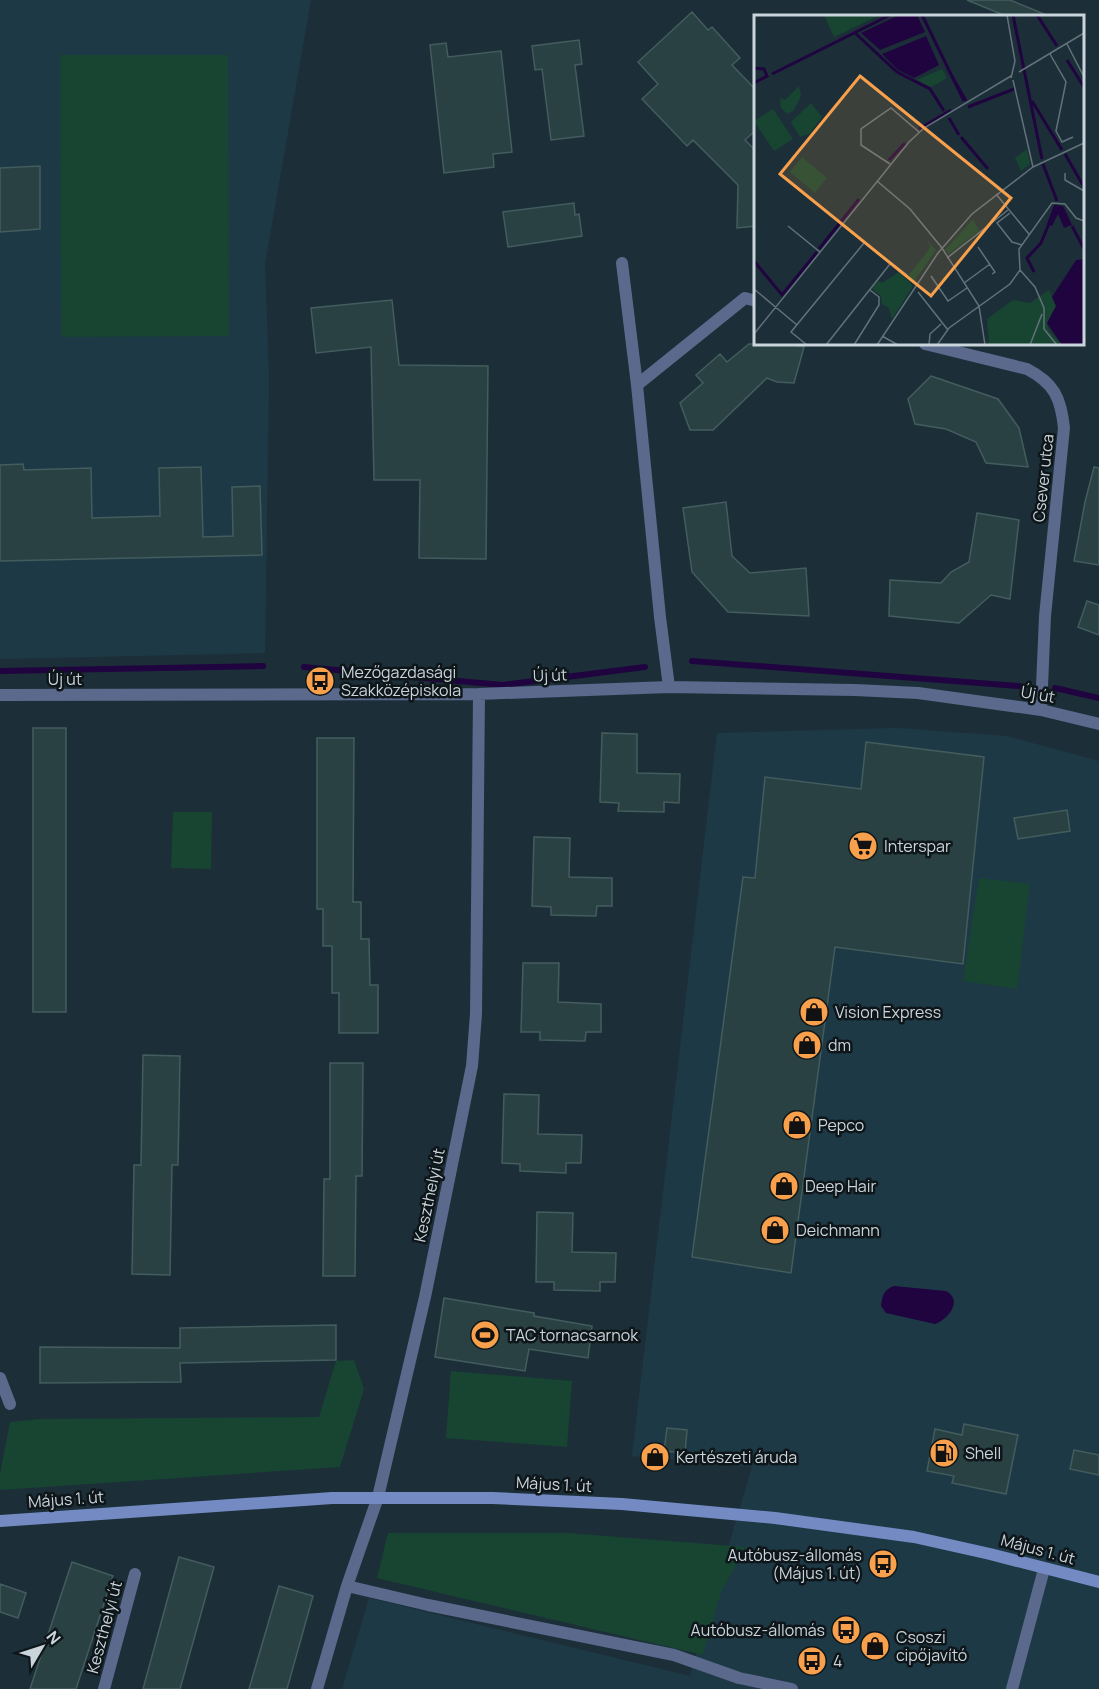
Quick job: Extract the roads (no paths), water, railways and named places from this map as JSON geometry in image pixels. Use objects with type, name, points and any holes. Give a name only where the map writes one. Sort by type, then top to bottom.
[{"type":"main road","name":"Május 1. út","points":[[0,1521],[138,1510],[378,1497],[493,1498],[622,1504],[775,1518],[914,1537],[1099,1582]]},
{"type":"street","points":[[622,263],[669,687]]},
{"type":"street","points":[[637,386],[745,298],[754,300]]},
{"type":"street","name":"Csever utca","points":[[929,345],[1027,369],[1040,376],[1053,390],[1062,406],[1064,428],[1045,616],[1041,710]]},
{"type":"street","name":"Új út","points":[[0,695],[479,694],[669,687],[918,693],[1041,710],[1099,724]]},
{"type":"street","name":"Keszthelyi út","points":[[317,1689],[347,1586],[378,1497],[425,1297],[472,1066],[476,1014],[479,694]]},
{"type":"street","points":[[0,1378],[10,1404]]},
{"type":"street","points":[[1012,1689],[1044,1569]]},
{"type":"street","name":"Keszthelyi út","points":[[104,1689],[135,1574]]},
{"type":"street","points":[[347,1586],[428,1605],[674,1655],[739,1678],[792,1689]]},
{"type":"waterway","points":[[692,661],[1019,686]]},
{"type":"waterway","points":[[0,671],[263,666]]},
{"type":"waterway","points":[[304,667],[359,672]]},
{"type":"waterway","points":[[391,675],[503,685],[645,667]]},
{"type":"waterway","points":[[1055,688],[1099,698]]},
{"type":"place","name":"Mezőgazdasági Szakközépiskola","points":[[320,681]]},
{"type":"place","name":"Interspar","points":[[863,846]]},
{"type":"place","name":"Vision Express","points":[[814,1012]]},
{"type":"place","name":"dm","points":[[807,1045]]},
{"type":"place","name":"Pepco","points":[[797,1125]]},
{"type":"place","name":"Deep Hair","points":[[784,1186]]},
{"type":"place","name":"Deichmann","points":[[775,1230]]},
{"type":"place","name":"TAC tornacsarnok","points":[[485,1335]]},
{"type":"place","name":"Shell","points":[[944,1453]]},
{"type":"place","name":"Kertészeti áruda","points":[[655,1457]]},
{"type":"place","name":"Autóbusz-állomás (Május 1. út)","points":[[883,1564]]},
{"type":"place","name":"Autóbusz-állomás","points":[[846,1630]]},
{"type":"place","name":"Csoszi cipőjavító","points":[[875,1646]]},
{"type":"place","name":"4","points":[[812,1661]]}]
